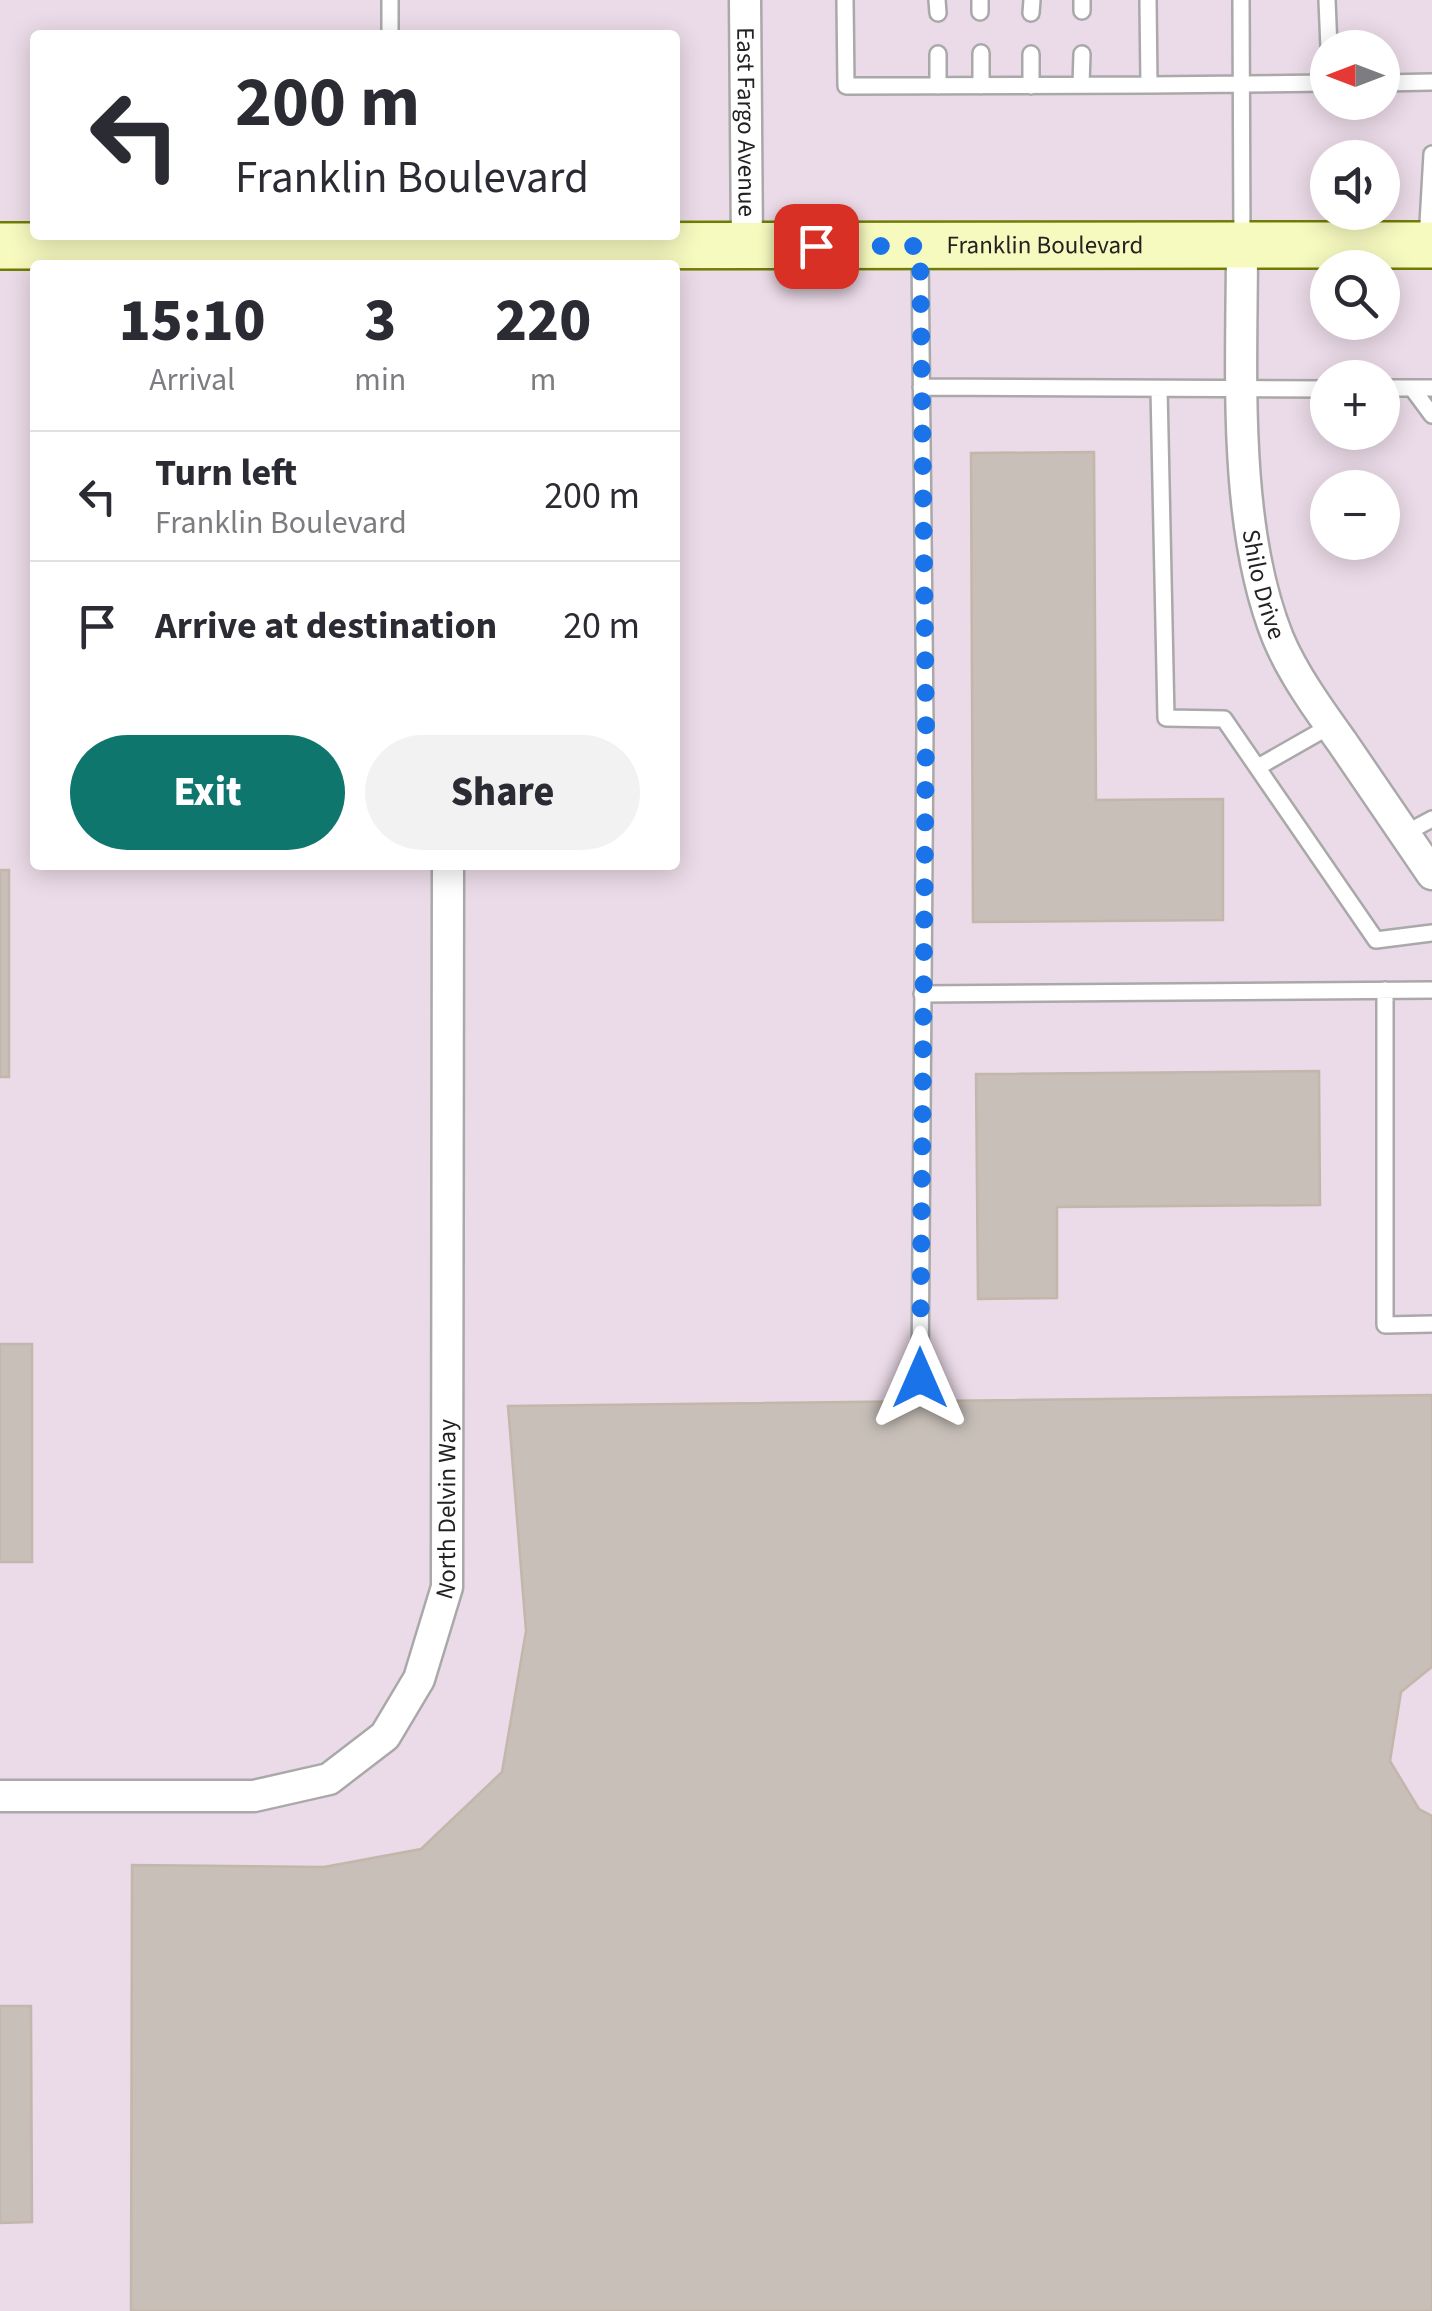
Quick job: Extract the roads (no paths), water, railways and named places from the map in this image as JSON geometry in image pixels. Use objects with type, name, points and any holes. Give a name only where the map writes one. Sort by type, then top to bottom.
[{"type":"main road","name":"Franklin Boulevard","points":[[0,246],[390,240],[450,255],[746,246],[1430,244]]},
{"type":"street","name":"East Fargo Avenue","points":[[746,0],[746,246]]},
{"type":"street","name":"Shilo Drive","points":[[1242,246],[1249,530],[1261,588],[1279,640],[1330,726],[1432,874]]},
{"type":"street","name":"North Delvin Way","points":[[0,1796],[254,1796],[329,1780],[385,1736],[419,1678],[447,1587],[448,870]]},
{"type":"lane","points":[[390,0],[390,30]]},
{"type":"lane","points":[[845,0],[846,86],[1310,83]]},
{"type":"lane","points":[[1148,0],[1149,85]]},
{"type":"lane","points":[[1241,0],[1242,246]]},
{"type":"lane","points":[[1328,0],[1329,30]]},
{"type":"lane","points":[[981,53],[981,86]]},
{"type":"lane","points":[[938,54],[938,86]]},
{"type":"lane","points":[[1031,86],[1032,54]]},
{"type":"lane","points":[[1081,85],[1082,54]]},
{"type":"lane","points":[[1400,83],[1432,82]]},
{"type":"lane","points":[[1430,244],[1432,154]]},
{"type":"lane","points":[[920,246],[926,726],[920,1378]]},
{"type":"lane","points":[[921,387],[1310,389]]},
{"type":"lane","points":[[1400,388],[1432,388]]},
{"type":"lane","points":[[1412,388],[1432,415]]},
{"type":"lane","points":[[1159,389],[1166,718],[1224,718],[1376,940],[1432,933]]},
{"type":"lane","points":[[1258,767],[1330,726]]},
{"type":"lane","points":[[1404,834],[1432,819]]},
{"type":"lane","points":[[1385,990],[1385,1325],[1432,1324]]},
{"type":"lane","points":[[922,994],[1432,990]]}]
